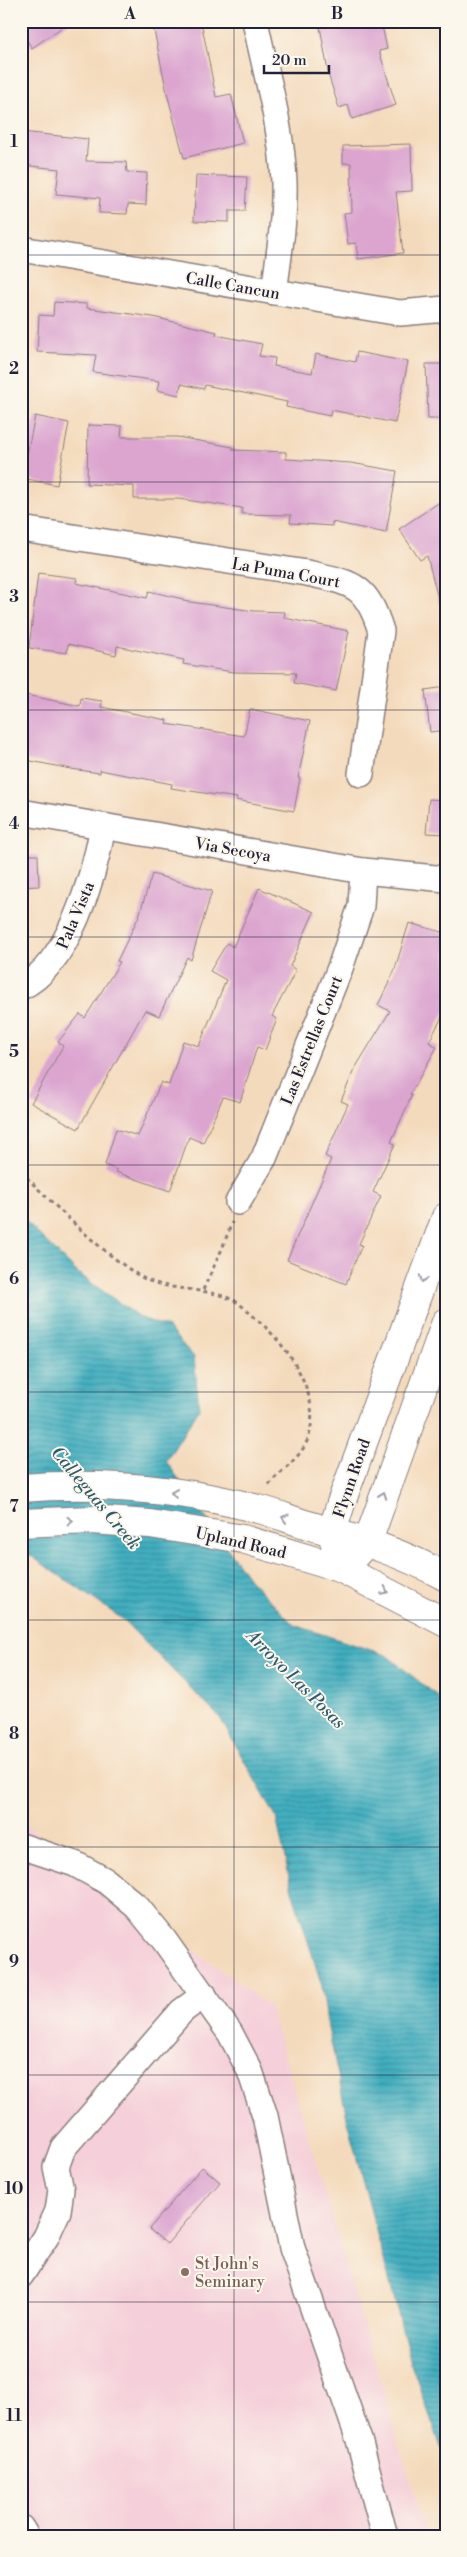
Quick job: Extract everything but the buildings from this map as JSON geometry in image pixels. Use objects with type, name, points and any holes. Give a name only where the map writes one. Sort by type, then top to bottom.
[{"type":"main road","name":"Flynn Road","points":[[342,1569],[332,1532],[446,1217]]},
{"type":"main road","points":[[342,1569],[368,1541],[446,1322]]},
{"type":"main road","name":"Upland Road","points":[[21,1488],[72,1486],[125,1488],[172,1492],[222,1501],[259,1509],[332,1532],[368,1541],[399,1553],[446,1577]]},
{"type":"main road","name":"Upland Road","points":[[21,1524],[101,1520],[150,1524],[243,1539],[342,1569],[446,1623]]},
{"type":"street","points":[[255,21],[279,131],[284,181],[284,227],[274,292]]},
{"type":"street","name":"Calle Cancun","points":[[21,250],[400,313],[446,309]]},
{"type":"street","name":"La Puma Court","points":[[21,529],[307,573],[345,581],[362,592],[374,608],[381,631],[361,774]]},
{"type":"street","name":"Via Secoya","points":[[21,812],[363,871],[446,879]]},
{"type":"street","name":"Pala Vista","points":[[21,988],[57,955],[70,931],[96,863],[103,827]]},
{"type":"street","name":"Las Estrellas Court","points":[[238,1202],[264,1158],[340,968],[361,906],[363,871]]},
{"type":"street","points":[[21,1846],[75,1864],[106,1881],[137,1906],[230,2033],[250,2072],[265,2116],[292,2248],[359,2440],[385,2536]]},
{"type":"street","points":[[21,2275],[46,2236],[58,2211],[61,2190],[56,2167],[63,2148],[182,2011],[204,1995]]},
{"type":"street","points":[[21,2528],[26,2536]]},
{"type":"path","points":[[21,1172],[81,1230],[140,1276],[164,1285],[203,1290],[235,1301],[264,1325],[290,1356],[302,1378],[309,1399],[312,1418],[308,1438],[297,1460],[280,1472],[270,1483],[259,1509]]},
{"type":"path","points":[[203,1290],[222,1249],[238,1202]]},
{"type":"shaded area","name":"St John's Seminary","points":[[21,1821],[270,2007],[426,2536],[21,2536]]},
{"type":"water","points":[[21,1217],[79,1274],[139,1317],[168,1328],[194,1357],[199,1409],[166,1461],[249,1579],[294,1625],[386,1655],[446,1703],[446,2461],[412,2366],[351,2136],[327,2023],[322,1986],[292,1890],[276,1817],[220,1718],[121,1618],[21,1549]]},
{"type":"place","name":"St John's Seminary","points":[[185,2272]]},
{"type":"water label","name":"Calleguas Creek","points":[[96,1498]]},
{"type":"water label","name":"Arroyo Las Posas","points":[[296,1679]]}]
